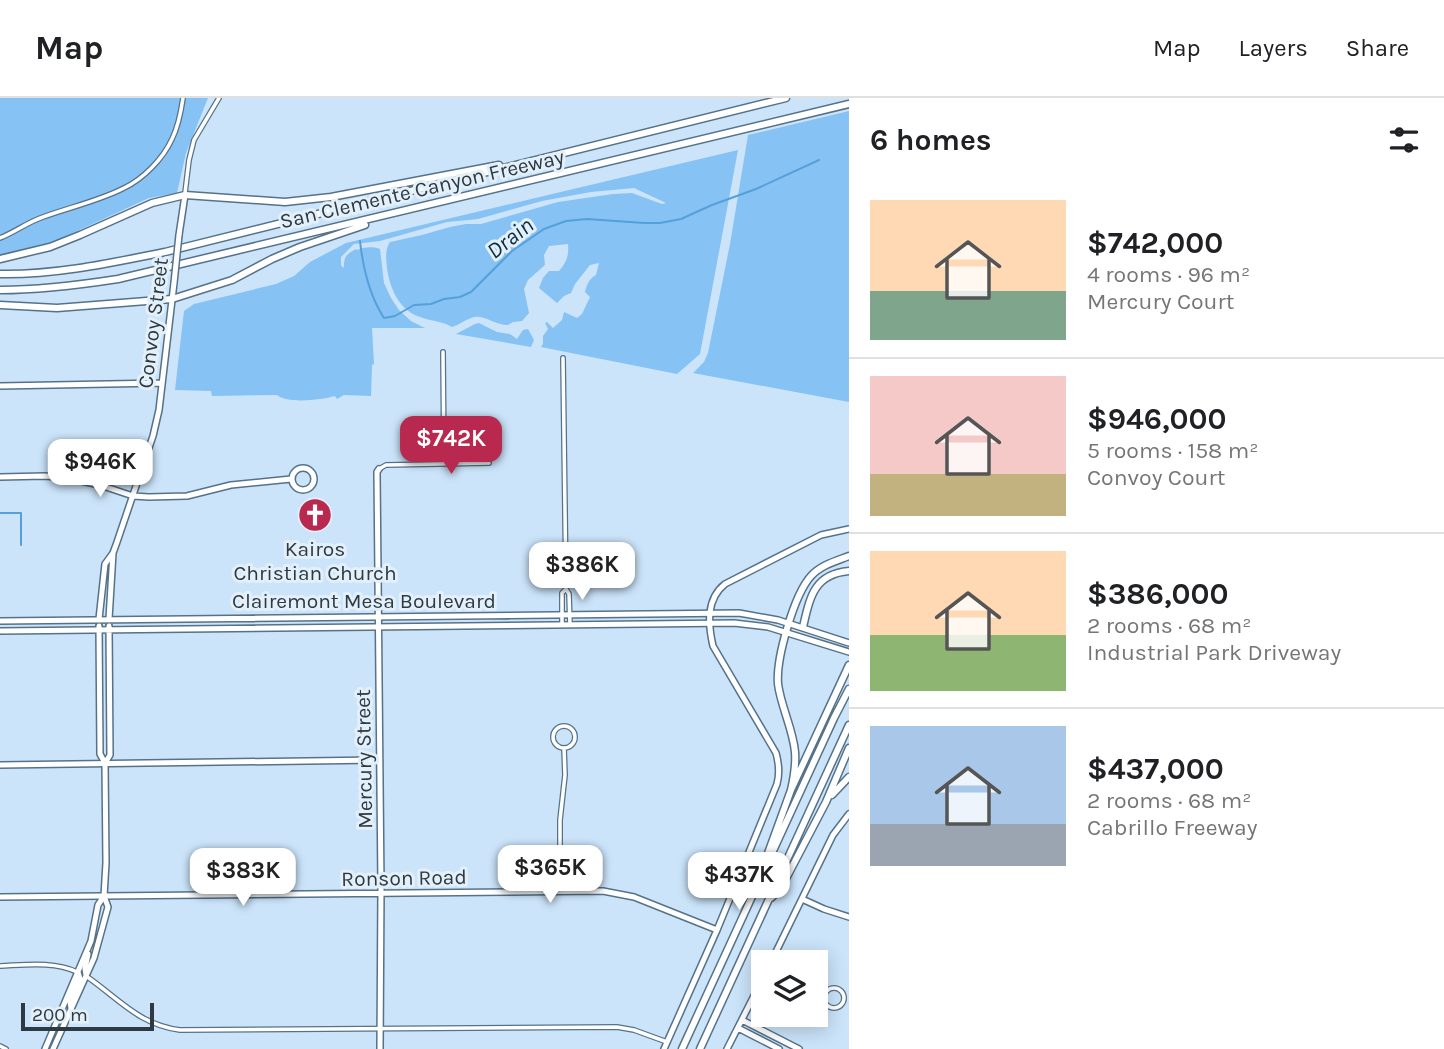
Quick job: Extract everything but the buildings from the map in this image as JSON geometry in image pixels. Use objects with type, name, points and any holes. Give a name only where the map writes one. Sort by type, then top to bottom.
[{"type":"highway","name":"San Clemente Canyon Freeway","points":[[0,274],[90,267],[165,252],[786,98]]},
{"type":"highway","name":"San Clemente Canyon Freeway","points":[[0,290],[62,287],[118,279],[849,104]]},
{"type":"highway","points":[[0,259],[50,247],[152,203],[185,195],[285,202],[331,197],[546,158]]},
{"type":"highway","points":[[0,305],[57,308],[172,299],[232,280],[281,255],[379,218]]},
{"type":"highway","points":[[791,790],[795,752],[778,680],[789,623],[802,589],[812,575],[828,564],[849,556]]},
{"type":"highway","points":[[803,627],[819,583],[829,575],[849,571]]},
{"type":"highway","points":[[749,904],[791,790],[849,665]]},
{"type":"highway","points":[[682,1049],[849,689]]},
{"type":"highway","points":[[700,1049],[849,725]]},
{"type":"highway","points":[[768,902],[781,888],[826,802],[849,748]]},
{"type":"highway","points":[[826,802],[849,777]]},
{"type":"main road","name":"Convoy Street","points":[[53,1049],[98,948],[108,907],[104,896],[105,763],[100,754],[99,619],[105,564],[113,553],[153,436],[185,195]]},
{"type":"main road","points":[[0,386],[162,383]]},
{"type":"main road","points":[[304,468],[313,473],[314,481],[308,490],[300,491],[294,487],[291,479],[294,472],[304,468]]},
{"type":"main road","name":"Mercury Street","points":[[379,469],[380,1049]]},
{"type":"main road","points":[[0,477],[67,478],[133,496],[187,496],[231,485],[291,479]]},
{"type":"main road","points":[[664,1049],[777,785],[780,768],[776,753],[713,646],[710,613],[713,598],[725,584],[821,535],[849,528]]},
{"type":"main road","name":"Convoy Street","points":[[105,763],[110,755],[108,629],[113,553]]},
{"type":"main road","name":"Clairemont Mesa Boulevard","points":[[0,621],[752,614],[803,627],[846,642]]},
{"type":"main road","name":"Clairemont Mesa Boulevard","points":[[0,631],[710,623],[761,626],[849,652]]},
{"type":"main road","points":[[0,765],[379,760]]},
{"type":"main road","points":[[777,950],[833,835],[849,814]]},
{"type":"main road","name":"Ronson Road","points":[[0,897],[603,891],[644,900],[717,930]]},
{"type":"main road","name":"Convoy Street","points":[[44,1049],[90,941],[98,905],[104,896]]},
{"type":"main road","points":[[802,899],[849,916]]},
{"type":"main road","points":[[86,976],[90,941]]},
{"type":"main road","points":[[71,1008],[70,1002],[80,979],[77,972]]},
{"type":"main road","points":[[727,1049],[751,1002]]},
{"type":"main road","points":[[742,1020],[799,1049]]},
{"type":"main road","points":[[738,1028],[779,1049]]},
{"type":"street","points":[[0,238],[39,218],[107,195],[138,180],[172,140],[183,98]]},
{"type":"street","name":"Convoy Street","points":[[185,195],[194,140],[219,98]]},
{"type":"street","points":[[443,352],[443,464]]},
{"type":"street","points":[[563,358],[566,589],[569,594],[570,625]]},
{"type":"street","points":[[379,469],[386,465],[489,463]]},
{"type":"street","points":[[562,625],[562,593],[566,589]]},
{"type":"street","points":[[564,726],[571,728],[575,738],[571,745],[564,748],[556,746],[552,736],[556,729],[564,726]]},
{"type":"street","points":[[560,892],[564,748]]},
{"type":"street","points":[[0,966],[57,965],[77,972]]},
{"type":"street","points":[[86,976],[128,1009],[154,1023],[173,1029],[617,1027],[667,1042]]},
{"type":"street","points":[[835,989],[849,997],[835,1009],[824,1002],[824,995],[828,990],[835,989]]},
{"type":"street","points":[[841,992],[843,1001]]},
{"type":"street","points":[[0,1046],[6,1049]]},
{"type":"shaded area","points":[[0,98],[208,98],[186,153],[177,193],[149,198],[62,238],[16,254],[0,255]]},
{"type":"shaded area","points":[[849,111],[849,402],[693,373],[704,362],[708,353],[748,135]]},
{"type":"shaded area","points":[[738,150],[700,354],[677,374],[541,347],[543,336],[548,329],[545,323],[553,328],[562,320],[564,312],[577,318],[582,314],[590,297],[585,292],[590,280],[596,275],[599,263],[590,265],[571,293],[557,303],[539,288],[549,271],[559,271],[564,265],[568,244],[549,246],[544,255],[545,265],[528,280],[524,289],[529,313],[522,321],[508,325],[478,317],[452,327],[420,317],[401,304],[388,276],[386,254],[390,242],[450,227],[481,224],[558,202],[613,194],[632,193],[666,203],[634,188],[542,201],[478,219],[447,222],[380,241],[354,244],[341,257],[343,268],[350,252],[372,247],[380,249],[384,283],[391,298],[411,321],[425,328],[372,328],[374,364],[371,396],[344,395],[337,399],[335,396],[289,400],[277,395],[212,396],[211,391],[175,390],[184,311],[194,304],[276,284],[294,276],[310,262],[346,243]]},
{"type":"shaded area","points":[[479,323],[517,339],[523,330],[528,329],[534,340],[531,347],[456,334]]},
{"type":"waterway","name":"Drain","points":[[360,241],[367,281],[384,318],[395,316],[414,305],[431,304],[471,292],[512,251],[544,229],[566,221],[587,219],[660,223],[681,219],[819,160]]},
{"type":"waterway","points":[[0,513],[21,513],[21,545]]},
{"type":"place","name":"Kairos Christian Church","points":[[315,515]]}]
